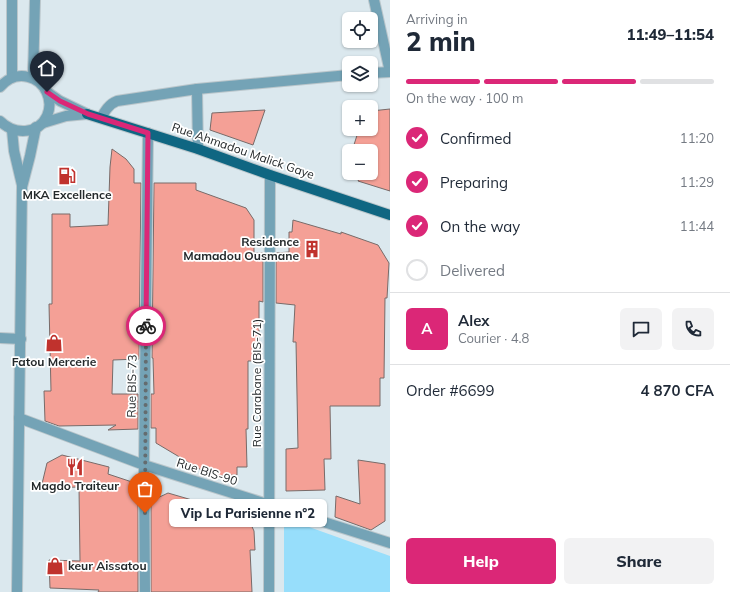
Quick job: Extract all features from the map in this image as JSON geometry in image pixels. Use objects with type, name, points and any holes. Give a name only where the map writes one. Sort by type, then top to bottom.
[{"type":"main road","name":"Rue Ahmadou Malick Gaye","points":[[88,114],[198,149],[270,175],[390,214]]},
{"type":"street","points":[[12,0],[12,77]]},
{"type":"street","points":[[0,87],[4,82],[12,77],[26,76],[33,78],[35,0]]},
{"type":"street","points":[[374,0],[390,72],[378,73]]},
{"type":"street","points":[[101,118],[108,107],[117,101],[197,89],[342,76]]},
{"type":"street","name":"Rue Ahmadou Malick Gaye","points":[[33,78],[39,82],[47,92],[60,101],[88,114]]},
{"type":"street","points":[[197,89],[198,149]]},
{"type":"street","points":[[22,187],[39,125],[47,116],[49,100],[47,92]]},
{"type":"street","name":"Rue Ahmadou Malick Gaye","points":[[12,130],[20,132],[28,131],[39,125],[66,116],[88,114]]},
{"type":"street","points":[[0,121],[4,126],[12,130],[14,151],[22,187],[18,592]]},
{"type":"street","name":"Rue BIS-73","points":[[145,592],[144,465],[148,133]]},
{"type":"street","name":"Rue Carabane (BIS-71)","points":[[269,592],[270,175]]},
{"type":"street","points":[[0,338],[20,339]]},
{"type":"street","name":"Rue BIS-90","points":[[20,418],[144,465],[390,543]]},
{"type":"shaded area","points":[[284,518],[390,556],[390,592],[284,592]]},
{"type":"building","points":[[390,109],[390,191],[358,181],[378,180],[378,144],[354,144],[357,136],[378,136],[378,110]]},
{"type":"building","points":[[265,110],[253,145],[210,130],[212,113]]},
{"type":"building","points":[[112,149],[126,159],[134,169],[134,183],[141,183],[139,359],[113,360],[112,394],[138,394],[138,429],[108,430],[116,425],[59,426],[45,421],[44,391],[51,391],[49,304],[52,304],[52,214],[70,214],[70,227],[108,225]]},
{"type":"building","points":[[154,183],[196,183],[196,190],[246,208],[254,220],[254,253],[263,253],[263,302],[259,301],[259,361],[248,361],[248,429],[246,429],[247,467],[237,467],[237,475],[203,476],[203,471],[156,443],[156,428],[151,428],[151,394],[154,394],[152,358]]},
{"type":"building","points":[[293,220],[341,234],[341,232],[378,245],[389,263],[387,298],[385,298],[384,378],[380,378],[380,406],[330,406],[331,459],[324,459],[325,490],[286,491],[286,449],[298,448],[296,342],[293,342],[295,305],[276,303],[276,253],[289,252],[289,232],[292,232]]},
{"type":"building","points":[[62,455],[109,467],[108,474],[132,482],[138,497],[138,592],[98,592],[99,590],[50,588],[49,560],[80,561],[79,487],[41,488],[47,463]]},
{"type":"building","points":[[358,460],[385,464],[385,521],[371,530],[335,517],[336,496],[360,504]]},
{"type":"building","points":[[168,493],[247,516],[254,531],[255,550],[250,550],[252,592],[151,592],[151,501]]},
{"type":"way so far","points":[[145,513],[144,465],[146,326]]},
{"type":"place","name":"MKA Excellence","points":[[67,176]]},
{"type":"place","name":"Residence Mamadou Ousmane","points":[[312,249]]},
{"type":"place","name":"Fatou Mercerie","points":[[54,343]]},
{"type":"place","name":"Magdo Traiteur","points":[[75,467]]},
{"type":"place","name":"Vip La Parisienne n°2","points":[[145,513]]},
{"type":"place","name":"keur Aissatou","points":[[55,566]]},
{"type":"route","points":[[47,92],[60,101],[88,114],[148,133],[146,326]]}]
